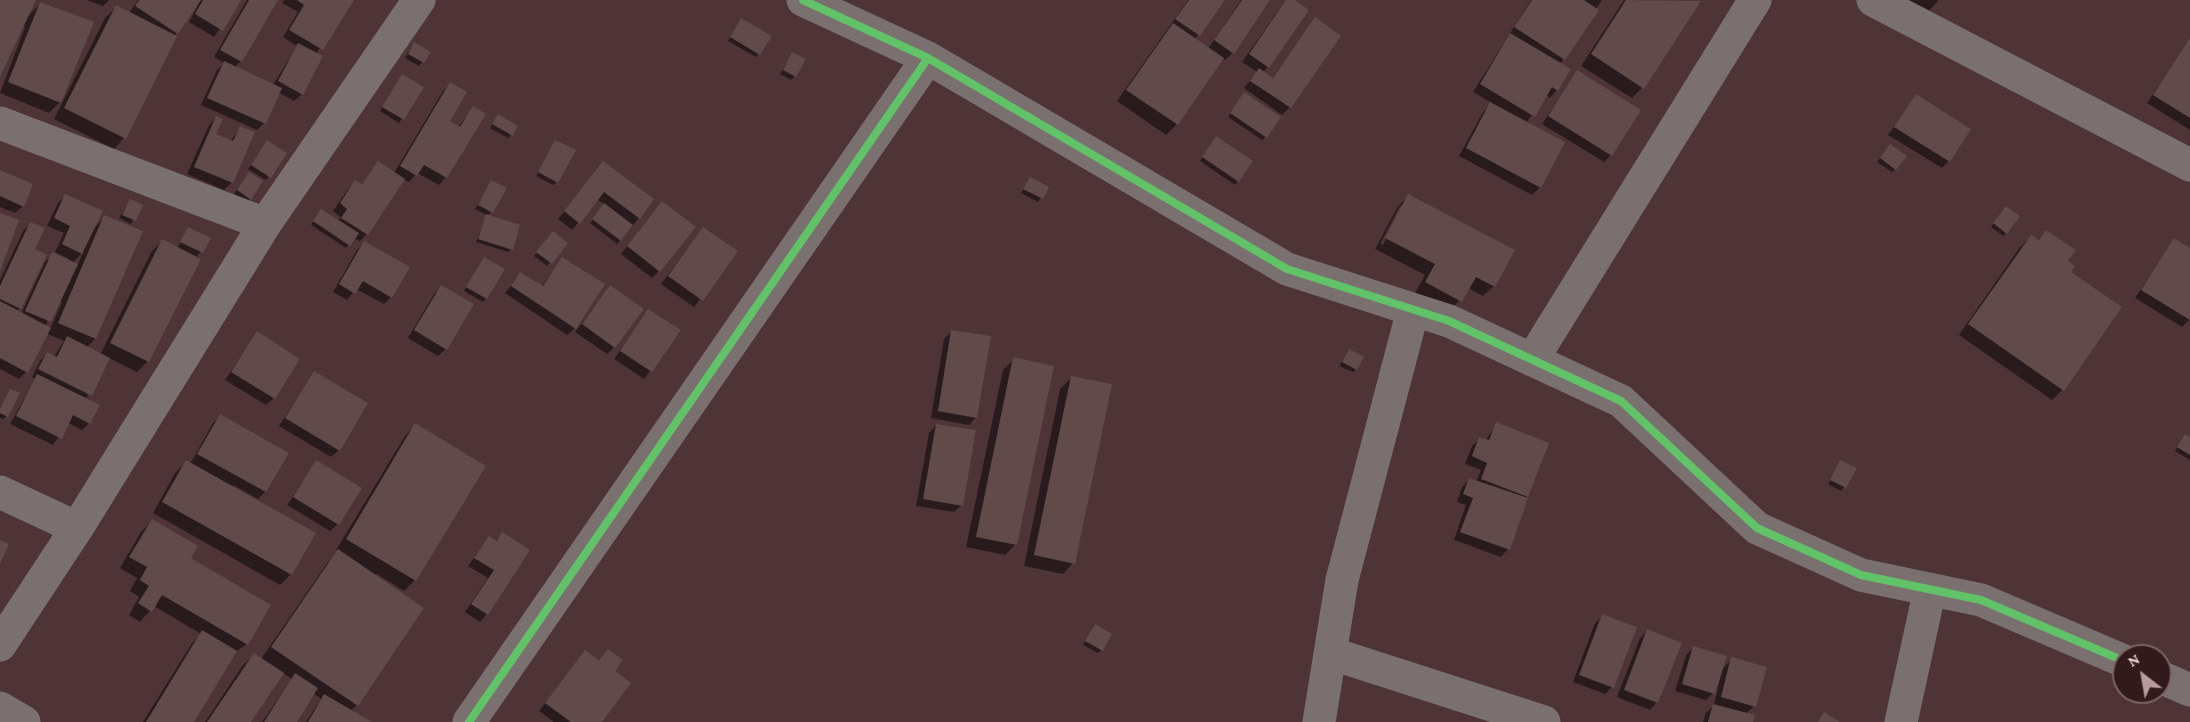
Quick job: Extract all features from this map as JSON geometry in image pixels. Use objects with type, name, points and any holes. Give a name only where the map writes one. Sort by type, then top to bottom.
[{"type":"street","points":[[0,645],[77,528],[265,224],[418,0]]},
{"type":"street","points":[[803,0],[928,58],[1287,269],[1449,321],[1621,401],[1757,528],[1861,575],[1981,600],[2112,657]]},
{"type":"street","points":[[1532,360],[1755,0]]},
{"type":"street","points":[[1874,0],[2190,165]]},
{"type":"street","points":[[469,722],[928,58]]},
{"type":"street","points":[[0,123],[265,224]]},
{"type":"street","points":[[1318,722],[1342,580],[1413,310]]},
{"type":"street","points":[[0,492],[77,528]]},
{"type":"street","points":[[1901,722],[1930,589]]},
{"type":"street","points":[[1330,653],[1544,722]]},
{"type":"street","points":[[2172,682],[2190,690]]},
{"type":"street","points":[[0,708],[24,722]]},
{"type":"building","points":[[0,0],[36,0],[0,77]]},
{"type":"building","points":[[139,0],[201,0],[178,34],[135,6]]},
{"type":"building","points":[[203,0],[241,0],[223,31],[195,14]]},
{"type":"building","points":[[249,0],[278,0],[242,62],[220,50]]},
{"type":"building","points":[[297,0],[354,0],[323,50],[289,30],[304,5]]},
{"type":"building","points":[[1189,0],[1225,0],[1200,36],[1175,19]]},
{"type":"building","points":[[1242,0],[1270,0],[1234,54],[1214,40]]},
{"type":"building","points":[[1286,0],[1295,0],[1309,10],[1269,68],[1249,54]]},
{"type":"building","points":[[1532,0],[1584,0],[1599,10],[1565,60],[1514,27]]},
{"type":"building","points":[[1626,0],[1701,1],[1644,89],[1591,54]]},
{"type":"building","points":[[40,2],[94,22],[61,103],[8,82]]},
{"type":"building","points":[[116,5],[177,36],[126,139],[64,108]]},
{"type":"building","points":[[1315,17],[1341,36],[1291,108],[1250,81],[1259,68],[1273,78]]},
{"type":"building","points":[[741,18],[772,36],[760,55],[730,37]]},
{"type":"building","points":[[1173,23],[1224,58],[1178,125],[1126,90]]},
{"type":"building","points":[[1510,33],[1571,69],[1558,91],[1552,87],[1535,117],[1480,84]]},
{"type":"building","points":[[2190,38],[2190,118],[2153,95]]},
{"type":"building","points":[[414,42],[431,52],[424,63],[408,54]]},
{"type":"building","points":[[298,43],[323,56],[303,95],[278,81]]},
{"type":"building","points":[[792,52],[806,59],[796,77],[783,70]]},
{"type":"building","points":[[224,61],[282,88],[266,124],[207,98]]},
{"type":"building","points":[[1577,70],[1641,110],[1612,156],[1548,116]]},
{"type":"building","points":[[402,74],[424,87],[404,120],[382,107]]},
{"type":"building","points":[[450,82],[467,92],[450,121],[460,127],[473,106],[486,114],[447,178],[424,165],[417,176],[400,166]]},
{"type":"building","points":[[1244,92],[1281,117],[1267,138],[1230,113]]},
{"type":"building","points":[[1916,94],[1971,129],[1950,162],[1894,127]]},
{"type":"building","points":[[1490,102],[1565,142],[1541,188],[1466,148]]},
{"type":"building","points":[[498,114],[518,126],[513,136],[492,124]]},
{"type":"building","points":[[216,116],[223,119],[216,134],[233,141],[240,126],[255,132],[233,183],[194,167]]},
{"type":"building","points":[[1216,136],[1253,161],[1239,182],[1202,157]]},
{"type":"building","points":[[267,140],[287,153],[271,178],[251,165]]},
{"type":"building","points":[[555,140],[576,150],[558,183],[538,172]]},
{"type":"building","points":[[1890,144],[1907,156],[1896,170],[1880,158]]},
{"type":"building","points":[[378,161],[405,179],[368,235],[341,218],[347,209],[340,203],[355,180],[362,184]]},
{"type":"building","points":[[603,161],[654,199],[640,219],[604,192],[580,224],[564,211]]},
{"type":"building","points":[[0,170],[33,184],[24,207],[0,196]]},
{"type":"building","points":[[249,172],[263,181],[251,200],[237,190]]},
{"type":"building","points":[[1030,177],[1049,187],[1043,199],[1023,189]]},
{"type":"building","points":[[491,180],[507,188],[493,213],[478,205]]},
{"type":"building","points":[[65,194],[103,211],[82,254],[62,244],[70,226],[54,218]]},
{"type":"building","points":[[1408,194],[1515,250],[1495,287],[1476,277],[1462,302],[1425,282],[1435,264],[1385,238]]},
{"type":"building","points":[[130,199],[143,205],[136,221],[122,215]]},
{"type":"building","points":[[662,201],[696,227],[660,272],[627,246]]},
{"type":"building","points":[[604,203],[633,225],[621,241],[592,219]]},
{"type":"building","points":[[2006,206],[2020,216],[2007,234],[1993,223]]},
{"type":"building","points":[[321,209],[359,233],[350,246],[313,221]]},
{"type":"building","points":[[0,213],[19,220],[0,271]]},
{"type":"building","points":[[486,214],[520,225],[513,250],[478,239]]},
{"type":"building","points":[[104,215],[143,231],[96,339],[58,323]]},
{"type":"building","points":[[30,222],[45,228],[35,249],[47,255],[21,309],[0,299],[0,286]]},
{"type":"building","points":[[188,227],[211,238],[203,253],[180,242]]},
{"type":"building","points":[[703,227],[738,251],[703,301],[668,276]]},
{"type":"building","points":[[2046,230],[2076,250],[2068,261],[2075,266],[2071,272],[2122,307],[2064,391],[1968,324],[2031,235],[2039,240]]},
{"type":"building","points":[[553,231],[568,243],[552,264],[536,252]]},
{"type":"building","points":[[2174,238],[2190,248],[2190,320],[2141,290]]},
{"type":"building","points":[[162,239],[201,259],[149,362],[110,343]]},
{"type":"building","points":[[364,241],[410,267],[392,298],[363,281],[355,294],[339,284]]},
{"type":"building","points":[[52,252],[78,264],[51,322],[25,311]]},
{"type":"building","points":[[484,257],[505,269],[487,299],[466,287]]},
{"type":"building","points":[[562,257],[605,284],[576,329],[511,286],[520,272],[543,286]]},
{"type":"building","points":[[441,285],[474,304],[447,350],[414,330]]},
{"type":"building","points":[[610,285],[644,309],[615,348],[582,324]]},
{"type":"building","points":[[0,301],[51,328],[28,373],[0,358]]},
{"type":"building","points":[[648,309],[681,330],[652,372],[620,351]]},
{"type":"building","points":[[951,330],[991,336],[977,418],[938,411]]},
{"type":"building","points":[[257,331],[300,359],[275,399],[231,372]]},
{"type":"building","points":[[67,336],[110,358],[92,396],[38,369],[47,352],[57,357]]},
{"type":"building","points":[[1349,349],[1364,357],[1357,370],[1342,362]]},
{"type":"building","points":[[1013,357],[1054,366],[1017,545],[976,537]]},
{"type":"building","points":[[314,371],[368,403],[340,451],[285,418]]},
{"type":"building","points":[[37,374],[100,405],[90,424],[73,415],[62,439],[16,416]]},
{"type":"building","points":[[1071,376],[1112,384],[1075,564],[1034,555]]},
{"type":"building","points":[[10,389],[20,393],[8,417],[0,413],[0,408]]},
{"type":"building","points":[[220,414],[289,453],[266,492],[197,454]]},
{"type":"building","points":[[1496,422],[1549,443],[1528,497],[1481,479],[1487,463],[1472,456],[1479,437],[1489,440]]},
{"type":"building","points":[[415,423],[486,466],[416,581],[346,539]]},
{"type":"building","points":[[936,424],[976,430],[963,506],[923,499]]},
{"type":"building","points":[[2185,434],[2190,437],[2190,455],[2177,447]]},
{"type":"building","points":[[186,460],[316,533],[292,575],[162,502]]},
{"type":"building","points":[[316,460],[362,488],[339,525],[293,497]]},
{"type":"building","points":[[1840,460],[1857,468],[1846,488],[1830,480]]},
{"type":"building","points":[[1469,478],[1528,498],[1510,550],[1460,532],[1473,498],[1463,494]]},
{"type":"building","points":[[152,519],[198,546],[191,558],[271,605],[248,645],[162,595],[152,612],[138,603],[149,586],[140,580],[147,567],[129,557]]},
{"type":"building","points":[[502,532],[530,550],[488,615],[471,604],[494,570],[474,558],[489,536],[497,541]]},
{"type":"building","points":[[0,540],[9,544],[0,564]]},
{"type":"building","points":[[338,549],[424,608],[358,706],[271,647]]},
{"type":"building","points":[[1602,614],[1637,627],[1614,688],[1579,675]]},
{"type":"building","points":[[1095,624],[1112,634],[1103,651],[1085,641]]},
{"type":"building","points":[[1647,629],[1682,643],[1658,703],[1624,690]]},
{"type":"building","points":[[202,630],[237,651],[194,722],[146,722]]},
{"type":"building","points":[[1693,646],[1727,656],[1715,694],[1682,684]]},
{"type":"building","points":[[608,649],[623,660],[615,671],[631,683],[602,722],[571,722],[545,703],[585,650],[599,660]]},
{"type":"building","points":[[254,653],[284,673],[251,722],[207,722]]},
{"type":"building","points":[[1731,657],[1767,667],[1756,707],[1721,697]]},
{"type":"building","points":[[295,673],[318,688],[297,722],[264,722]]},
{"type":"building","points":[[324,694],[372,722],[308,722]]},
{"type":"building","points":[[1713,704],[1755,715],[1753,722],[1708,722]]},
{"type":"building","points":[[1824,712],[1840,722],[1818,722]]},
{"type":"cycle path","points":[[803,0],[928,58],[1287,269],[1449,321],[1621,401],[1757,528],[1861,575],[1981,600],[2112,656]]},
{"type":"cycle path","points":[[469,722],[928,58]]}]
